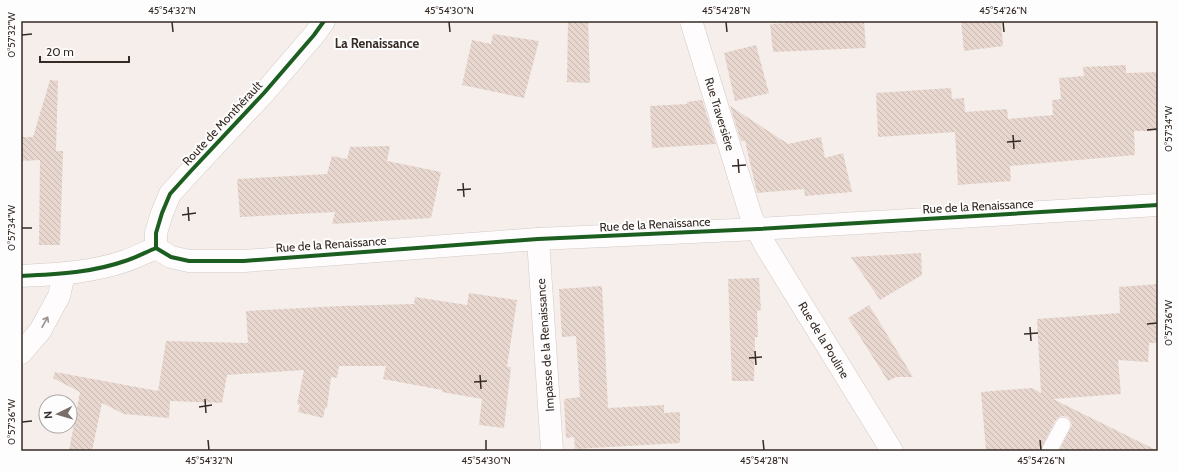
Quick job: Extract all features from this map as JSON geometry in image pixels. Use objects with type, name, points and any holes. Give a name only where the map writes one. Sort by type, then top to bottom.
[{"type":"main road","name":"Route de Monthérault","points":[[156,248],[156,233],[170,194],[264,93],[314,35],[324,21]]},
{"type":"main road","name":"Rue Traversière","points":[[691,21],[752,216],[758,229]]},
{"type":"main road","name":"Rue de la Renaissance","points":[[156,248],[171,257],[189,261],[244,261],[538,239],[758,229],[1158,205]]},
{"type":"main road","name":"Rue de la Pouline","points":[[758,229],[766,245],[892,451]]},
{"type":"main road","name":"Impasse de la Renaissance","points":[[538,239],[552,451]]},
{"type":"main road","points":[[21,276],[64,274],[94,269],[125,261],[156,248]]},
{"type":"main road","points":[[21,353],[40,331],[59,296],[64,274]]},
{"type":"lane","points":[[1049,451],[1063,424]]},
{"type":"building","points":[[568,21],[588,21],[590,83],[567,82]]},
{"type":"building","points":[[787,21],[864,21],[866,48],[773,52],[770,24],[788,23]]},
{"type":"building","points":[[961,21],[1001,21],[1003,46],[964,51]]},
{"type":"building","points":[[493,34],[539,41],[524,98],[462,85],[472,40],[491,44]]},
{"type":"building","points":[[756,45],[769,93],[735,101],[724,53]]},
{"type":"building","points":[[1126,65],[1126,73],[1158,72],[1158,131],[1134,131],[1135,155],[1010,166],[1011,181],[958,185],[955,132],[878,137],[876,93],[951,88],[952,99],[964,98],[965,112],[1007,109],[1008,119],[1053,115],[1052,100],[1061,99],[1059,78],[1084,76],[1083,67]]},
{"type":"building","points":[[50,80],[58,81],[56,151],[63,151],[60,245],[39,245],[40,160],[21,161],[21,137],[33,137]]},
{"type":"building","points":[[702,100],[716,144],[652,148],[650,106],[687,104],[687,102]]},
{"type":"building","points":[[730,106],[788,144],[821,137],[825,158],[843,153],[852,192],[805,196],[804,189],[757,193],[745,141],[741,141]]},
{"type":"building","points":[[390,146],[387,161],[441,172],[431,218],[332,224],[335,212],[240,217],[237,179],[327,174],[332,156],[347,159],[350,147]]},
{"type":"building","points":[[921,253],[922,275],[880,300],[851,257]]},
{"type":"building","points":[[759,278],[761,310],[757,311],[758,337],[755,337],[754,381],[732,381],[728,279]]},
{"type":"building","points":[[1158,284],[1158,343],[1149,343],[1148,362],[1118,360],[1121,394],[1053,399],[1158,451],[1059,451],[1072,425],[1068,417],[1063,416],[1059,417],[1055,421],[1040,451],[986,451],[981,392],[1032,388],[1041,393],[1037,319],[1120,313],[1119,287]]},
{"type":"building","points":[[602,286],[608,408],[664,405],[664,413],[680,412],[680,443],[575,449],[574,437],[566,438],[564,399],[580,397],[576,336],[562,337],[559,289]]},
{"type":"building","points":[[469,293],[517,300],[507,367],[511,367],[504,428],[479,425],[482,399],[383,379],[386,366],[339,366],[337,378],[331,377],[327,408],[325,408],[323,418],[298,412],[300,405],[297,404],[304,370],[227,375],[222,403],[170,401],[169,418],[124,414],[102,403],[92,451],[69,451],[72,434],[78,434],[78,403],[80,392],[53,378],[55,372],[158,391],[166,341],[248,343],[246,311],[414,304],[415,297],[467,305]]},
{"type":"building","points":[[869,305],[913,377],[896,377],[888,381],[848,318]]},
{"type":"cycle path","points":[[156,248],[156,233],[170,194],[264,93],[314,35],[324,21]]},
{"type":"cycle path","points":[[156,248],[171,257],[189,261],[244,261],[538,239],[758,229],[1158,205]]},
{"type":"cycle path","points":[[21,276],[73,272],[99,268],[129,260],[156,248]]},
{"type":"district","name":"La Renaissance","points":[[377,43]]}]
